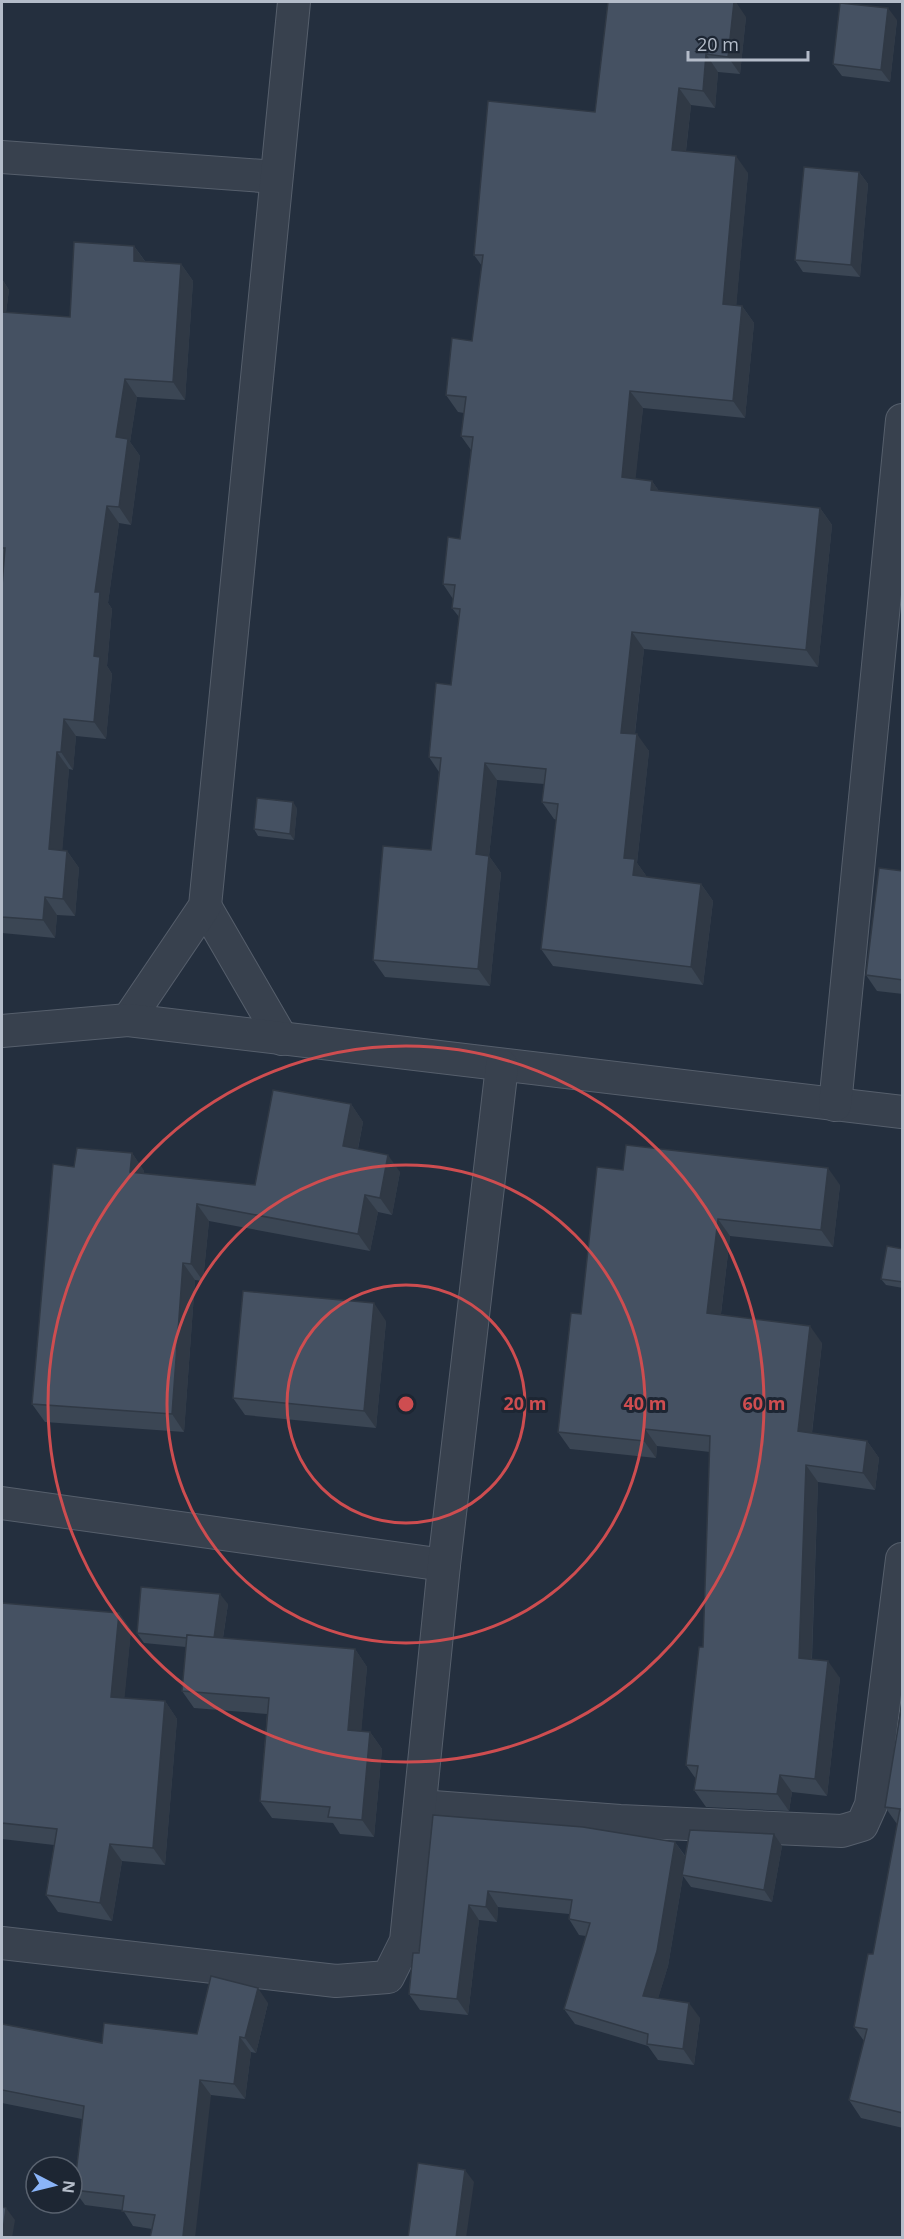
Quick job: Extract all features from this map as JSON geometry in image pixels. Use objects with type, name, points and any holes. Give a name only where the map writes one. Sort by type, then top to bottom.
[{"type":"street","points":[[128,1020],[205,906],[294,2]]},
{"type":"street","points":[[2,157],[276,177]]},
{"type":"street","points":[[835,1105],[903,420]]},
{"type":"street","points":[[205,906],[282,1039]]},
{"type":"street","points":[[2,1030],[128,1020],[903,1112]]},
{"type":"street","points":[[2,1943],[336,1981],[388,1977],[406,1941],[444,1565],[502,1066]]},
{"type":"street","points":[[2,1503],[444,1565]]},
{"type":"street","points":[[420,1806],[620,1821],[842,1832],[862,1825],[871,1805],[903,1559]]},
{"type":"building","points":[[608,2],[734,2],[728,57],[706,54],[703,91],[679,88],[672,150],[736,156],[723,304],[742,306],[733,401],[630,391],[622,477],[652,481],[651,490],[820,508],[806,650],[632,632],[621,733],[637,734],[624,858],[635,859],[633,875],[701,884],[691,967],[541,949],[558,804],[542,802],[546,769],[485,763],[476,854],[489,856],[478,969],[373,960],[383,846],[431,850],[441,758],[429,757],[436,683],[451,685],[460,609],[452,608],[455,585],[443,584],[448,537],[460,539],[473,437],[461,436],[466,397],[446,395],[452,338],[472,341],[483,255],[474,255],[488,101],[595,112]]},
{"type":"building","points":[[840,3],[888,8],[881,70],[833,64]]},
{"type":"building","points":[[804,167],[859,172],[851,265],[795,260]]},
{"type":"building","points":[[74,242],[134,246],[134,261],[181,264],[173,382],[125,379],[116,437],[128,439],[119,507],[107,506],[95,592],[100,592],[94,656],[100,657],[94,722],[64,719],[61,752],[57,752],[49,849],[67,851],[63,899],[45,897],[43,920],[2,917],[2,586],[5,548],[2,548],[2,312],[70,317]]},
{"type":"building","points":[[257,798],[293,802],[290,834],[254,829]]},
{"type":"building","points":[[879,868],[903,871],[903,980],[866,975]]},
{"type":"building","points":[[273,1090],[351,1104],[343,1146],[388,1155],[380,1198],[365,1195],[358,1234],[197,1204],[191,1264],[183,1263],[172,1414],[32,1404],[53,1164],[74,1167],[77,1148],[132,1153],[130,1172],[255,1185]]},
{"type":"building","points":[[626,1145],[828,1168],[821,1230],[718,1219],[707,1313],[810,1326],[798,1431],[867,1441],[863,1473],[806,1465],[799,1658],[828,1661],[815,1779],[780,1775],[777,1794],[694,1790],[698,1766],[686,1765],[699,1647],[703,1647],[710,1436],[645,1429],[644,1441],[558,1432],[571,1313],[581,1314],[597,1167],[623,1170]]},
{"type":"building","points":[[887,1246],[903,1249],[903,1282],[881,1279]]},
{"type":"building","points":[[243,1291],[374,1303],[364,1411],[233,1398]]},
{"type":"building","points":[[141,1587],[220,1594],[214,1638],[137,1633]]},
{"type":"building","points":[[2,1603],[119,1613],[111,1697],[165,1701],[153,1848],[110,1844],[100,1903],[46,1895],[57,1829],[2,1823]]},
{"type":"building","points":[[187,1635],[355,1649],[348,1730],[370,1732],[362,1820],[328,1817],[330,1807],[260,1801],[269,1698],[182,1691]]},
{"type":"building","points":[[903,1698],[903,2113],[849,2100],[867,2029],[854,2027],[868,1954],[873,1954],[900,1809],[885,1807]]},
{"type":"building","points":[[433,1815],[583,1827],[675,1842],[657,1951],[643,1996],[689,2003],[683,2049],[647,2044],[648,2034],[564,2009],[590,1923],[569,1919],[572,1900],[488,1891],[486,1907],[469,1905],[457,1999],[409,1994],[413,1953],[419,1953]]},
{"type":"building","points":[[690,1830],[774,1834],[764,1890],[682,1875]]},
{"type":"building","points":[[211,1976],[258,1988],[245,2038],[240,2037],[234,2084],[200,2080],[183,2236],[190,2238],[150,2238],[155,2215],[122,2211],[124,2196],[84,2191],[84,2155],[78,2155],[84,2106],[2,2090],[2,2024],[102,2043],[104,2023],[197,2034]]},
{"type":"building","points":[[418,2163],[465,2170],[456,2238],[408,2238]]},
{"type":"building","points":[[2,2207],[6,2208],[2,2238]]}]
